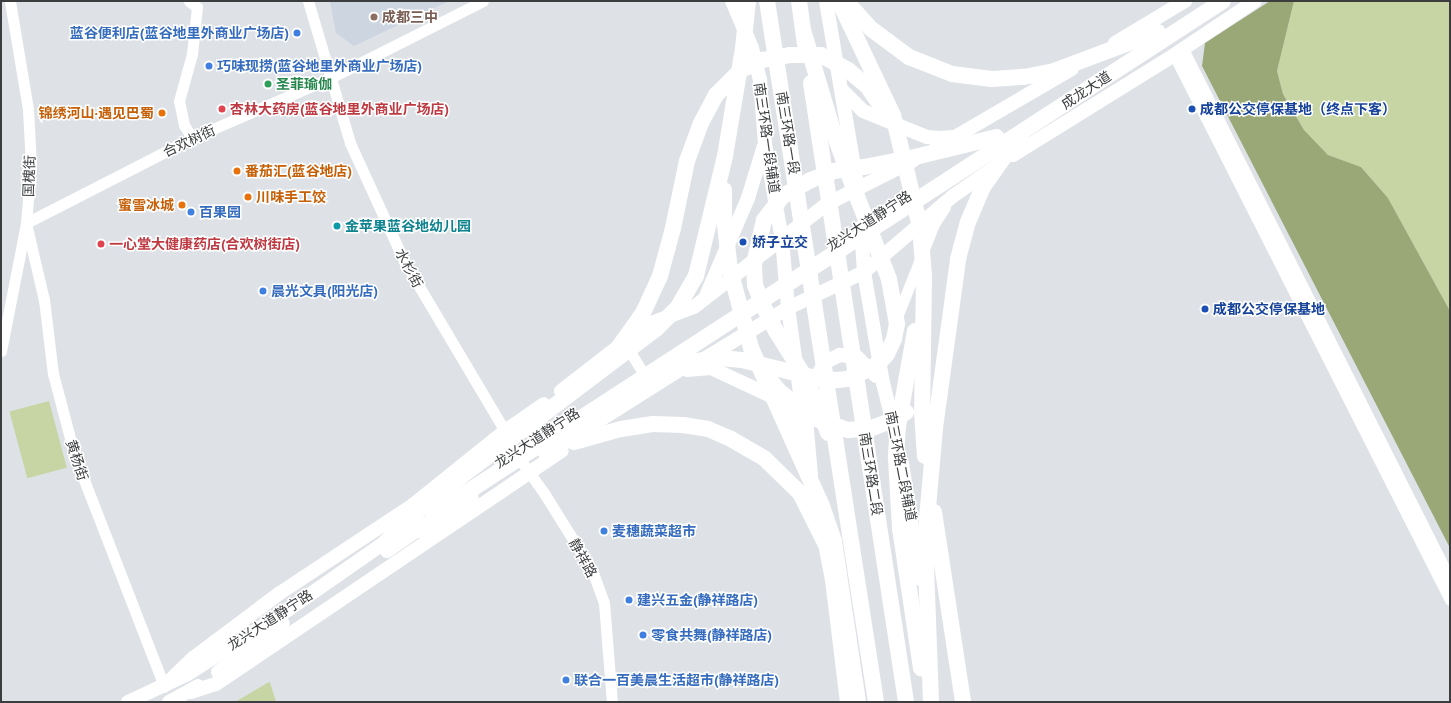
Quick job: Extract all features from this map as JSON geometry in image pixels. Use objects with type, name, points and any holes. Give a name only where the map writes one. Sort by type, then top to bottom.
[{"type":"highway","points":[[418,530],[454,496],[592,376],[657,328],[678,307],[696,276],[725,156],[743,48],[748,1]]},
{"type":"highway","points":[[839,1],[893,115],[920,227],[924,276],[922,412],[924,449],[963,702]]},
{"type":"highway","points":[[846,1],[870,28],[909,57],[952,74],[992,79],[1024,77],[1054,71],[1161,36]]},
{"type":"highway","name":"成龙大道","points":[[947,175],[1161,36],[1205,1]]},
{"type":"highway","name":"成龙大道","points":[[947,175],[997,137],[1161,36],[1223,1]]},
{"type":"highway","points":[[386,542],[412,516],[557,447],[690,362],[720,358],[742,360],[820,379],[837,380],[847,378],[866,370],[879,363],[887,354],[894,339],[897,324],[889,279],[836,138],[804,33],[799,2]]},
{"type":"highway","name":"南三环路一段","points":[[767,3],[809,265]]},
{"type":"highway","name":"南三环路二段","points":[[804,33],[906,702]]},
{"type":"highway","points":[[931,702],[925,542],[935,428],[958,259],[968,222],[983,187],[1003,158],[1014,147],[1047,122],[1109,84],[1161,36]]},
{"type":"highway","points":[[592,376],[620,346],[643,313],[660,276],[673,228],[687,161],[701,123],[716,95],[741,70],[762,60],[790,55],[821,55],[848,70],[867,86],[883,110],[902,150]]},
{"type":"highway","points":[[842,479],[820,412],[806,379],[763,306],[755,285],[754,264],[764,220],[783,196],[812,180],[834,171],[915,157],[997,137]]},
{"type":"highway","points":[[725,156],[724,216],[730,270],[751,348],[822,506],[834,541],[858,702]]},
{"type":"highway","name":"龙兴大道静宁路","points":[[454,496],[947,175]]},
{"type":"highway","name":"南三环路二段","points":[[809,265],[876,702]]},
{"type":"highway","points":[[924,276],[898,426],[896,458],[900,528],[926,702]]},
{"type":"highway","points":[[760,369],[779,391],[813,418],[848,430],[872,428],[895,419],[912,409],[929,383],[949,324]]},
{"type":"highway","points":[[557,447],[620,429],[653,424],[683,425],[708,429],[730,439],[766,459],[800,493],[833,559],[842,596]]},
{"type":"main road","name":"南三环路一段辅道","points":[[732,1],[752,48],[760,80],[765,144],[782,239],[788,308]]},
{"type":"main road","points":[[826,1],[843,91],[858,190]]},
{"type":"main road","points":[[164,686],[193,658],[274,598],[413,505],[505,431],[543,405],[646,325],[694,307],[826,204],[858,190],[958,137],[1185,1]]},
{"type":"main road","points":[[191,692],[216,684],[529,472],[686,370],[788,308],[864,272],[953,196],[1014,154],[1179,52],[1255,1]]},
{"type":"main road","points":[[843,91],[863,111],[927,137],[958,137]]},
{"type":"main road","points":[[694,307],[707,295],[748,198],[765,144]]},
{"type":"main road","name":"南三环路二段辅道","points":[[858,190],[864,272],[883,383],[902,460],[938,702]]},
{"type":"main road","points":[[788,308],[802,406],[806,419]]},
{"type":"main road","points":[[808,461],[806,419],[810,389],[824,362],[840,355],[857,357],[883,383]]},
{"type":"main road","points":[[686,370],[711,368],[786,403],[793,414],[808,461],[832,580],[847,702]]},
{"type":"main road","name":"龙兴大道静宁路","points":[[169,702],[191,692],[295,614],[418,530]]},
{"type":"main road","name":"龙兴大道静宁路","points":[[128,702],[186,675],[282,614],[386,542]]},
{"type":"street","name":"国槐街","points":[[1,351],[26,223],[31,165],[28,108],[10,1]]},
{"type":"street","points":[[189,1],[197,7],[192,54],[179,101],[184,125],[192,138]]},
{"type":"street","name":"水杉街","points":[[308,1],[350,143],[404,261],[505,431]]},
{"type":"street","name":"合欢树街","points":[[26,223],[192,138],[330,78],[483,1]]},
{"type":"street","points":[[1179,52],[1450,579]]},
{"type":"street","points":[[1179,52],[1450,600]]},
{"type":"street","points":[[880,363],[906,290],[934,224],[953,196]]},
{"type":"street","name":"黄杨街","points":[[26,223],[44,300],[53,374],[75,457],[164,686]]},
{"type":"street","points":[[623,342],[647,380],[647,390],[638,402]]},
{"type":"street","name":"静祥路","points":[[505,431],[514,451],[544,493],[592,570],[604,603],[612,702]]},
{"type":"shaded area","name":"成都三中","points":[[330,1],[449,1],[354,46],[336,33]]},
{"type":"green space","points":[[1270,1],[1294,1],[1277,71],[1283,94],[1304,130],[1328,155],[1361,167],[1388,198],[1450,311],[1450,548],[1202,66],[1205,43]]},
{"type":"green space","points":[[1294,1],[1450,1],[1450,311],[1388,198],[1361,167],[1328,155],[1304,130],[1283,94],[1277,71]]},
{"type":"green space","points":[[49,401],[67,468],[27,478],[9,412]]},
{"type":"green space","points":[[269,682],[276,702],[235,702]]},
{"type":"place","name":"成都三中","points":[[374,17]]},
{"type":"place","name":"蓝谷便利店(蓝谷地里外商业广场店)","points":[[297,33]]},
{"type":"place","name":"巧味现捞(蓝谷地里外商业广场店)","points":[[209,66]]},
{"type":"place","name":"圣菲瑜伽","points":[[268,84]]},
{"type":"place","name":"杏林大药房(蓝谷地里外商业广场店)","points":[[222,109]]},
{"type":"place","name":"成都公交停保基地（终点下客）","points":[[1192,109]]},
{"type":"place","name":"锦绣河山·遇见巴蜀","points":[[162,113]]},
{"type":"place","name":"番茄汇(蓝谷地店)","points":[[237,171]]},
{"type":"place","name":"川味手工饺","points":[[248,197]]},
{"type":"place","name":"蜜雪冰城","points":[[182,205]]},
{"type":"place","name":"百果园","points":[[191,212]]},
{"type":"place","name":"金苹果蓝谷地幼儿园","points":[[337,226]]},
{"type":"place","name":"娇子立交","points":[[743,242]]},
{"type":"place","name":"一心堂大健康药店(合欢树街店)","points":[[101,244]]},
{"type":"place","name":"晨光文具(阳光店)","points":[[263,291]]},
{"type":"place","name":"成都公交停保基地","points":[[1205,309]]},
{"type":"place","name":"麦穗蔬菜超市","points":[[604,531]]},
{"type":"place","name":"建兴五金(静祥路店)","points":[[629,600]]},
{"type":"place","name":"零食共舞(静祥路店)","points":[[643,635]]},
{"type":"place","name":"联合一百美晨生活超市(静祥路店)","points":[[566,680]]}]
